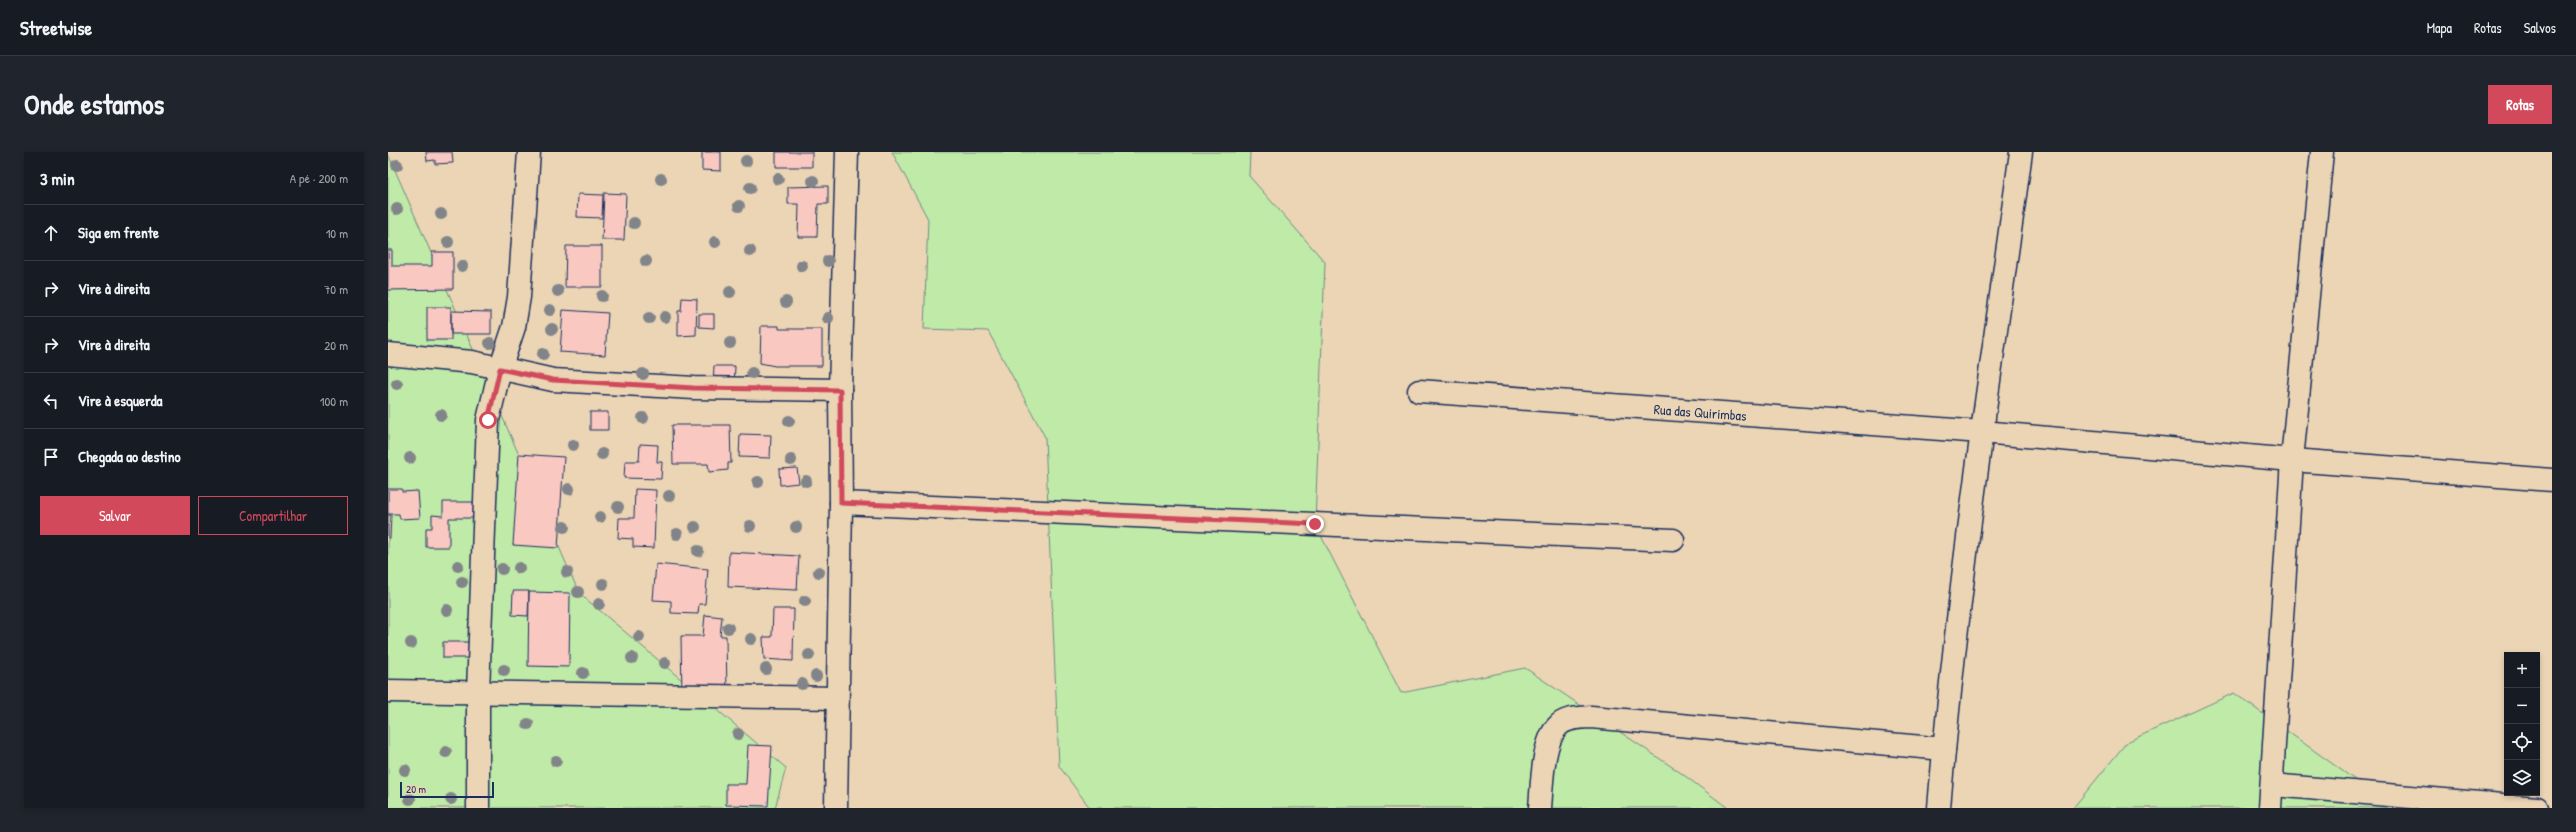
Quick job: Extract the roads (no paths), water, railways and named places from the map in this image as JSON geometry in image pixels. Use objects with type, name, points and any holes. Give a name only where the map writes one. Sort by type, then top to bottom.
[{"type":"street","points":[[478,808],[478,692],[488,420],[500,369],[514,327],[519,297],[529,152]]},
{"type":"street","points":[[836,808],[841,503],[840,390],[847,152]]},
{"type":"street","points":[[1939,808],[1944,750],[1982,432],[2022,152]]},
{"type":"street","points":[[2270,808],[2292,460],[2322,152]]},
{"type":"street","points":[[388,354],[472,362],[553,380],[694,388],[840,390]]},
{"type":"street","name":"Rua das Quirimbas","points":[[1419,391],[1982,432],[2292,460],[2552,480]]},
{"type":"street","points":[[841,503],[1673,540]]},
{"type":"street","points":[[388,691],[837,698]]},
{"type":"street","points":[[1540,808],[1550,741],[1557,727],[1572,718],[1591,717],[1944,750]]},
{"type":"street","points":[[2272,785],[2537,808]]}]
